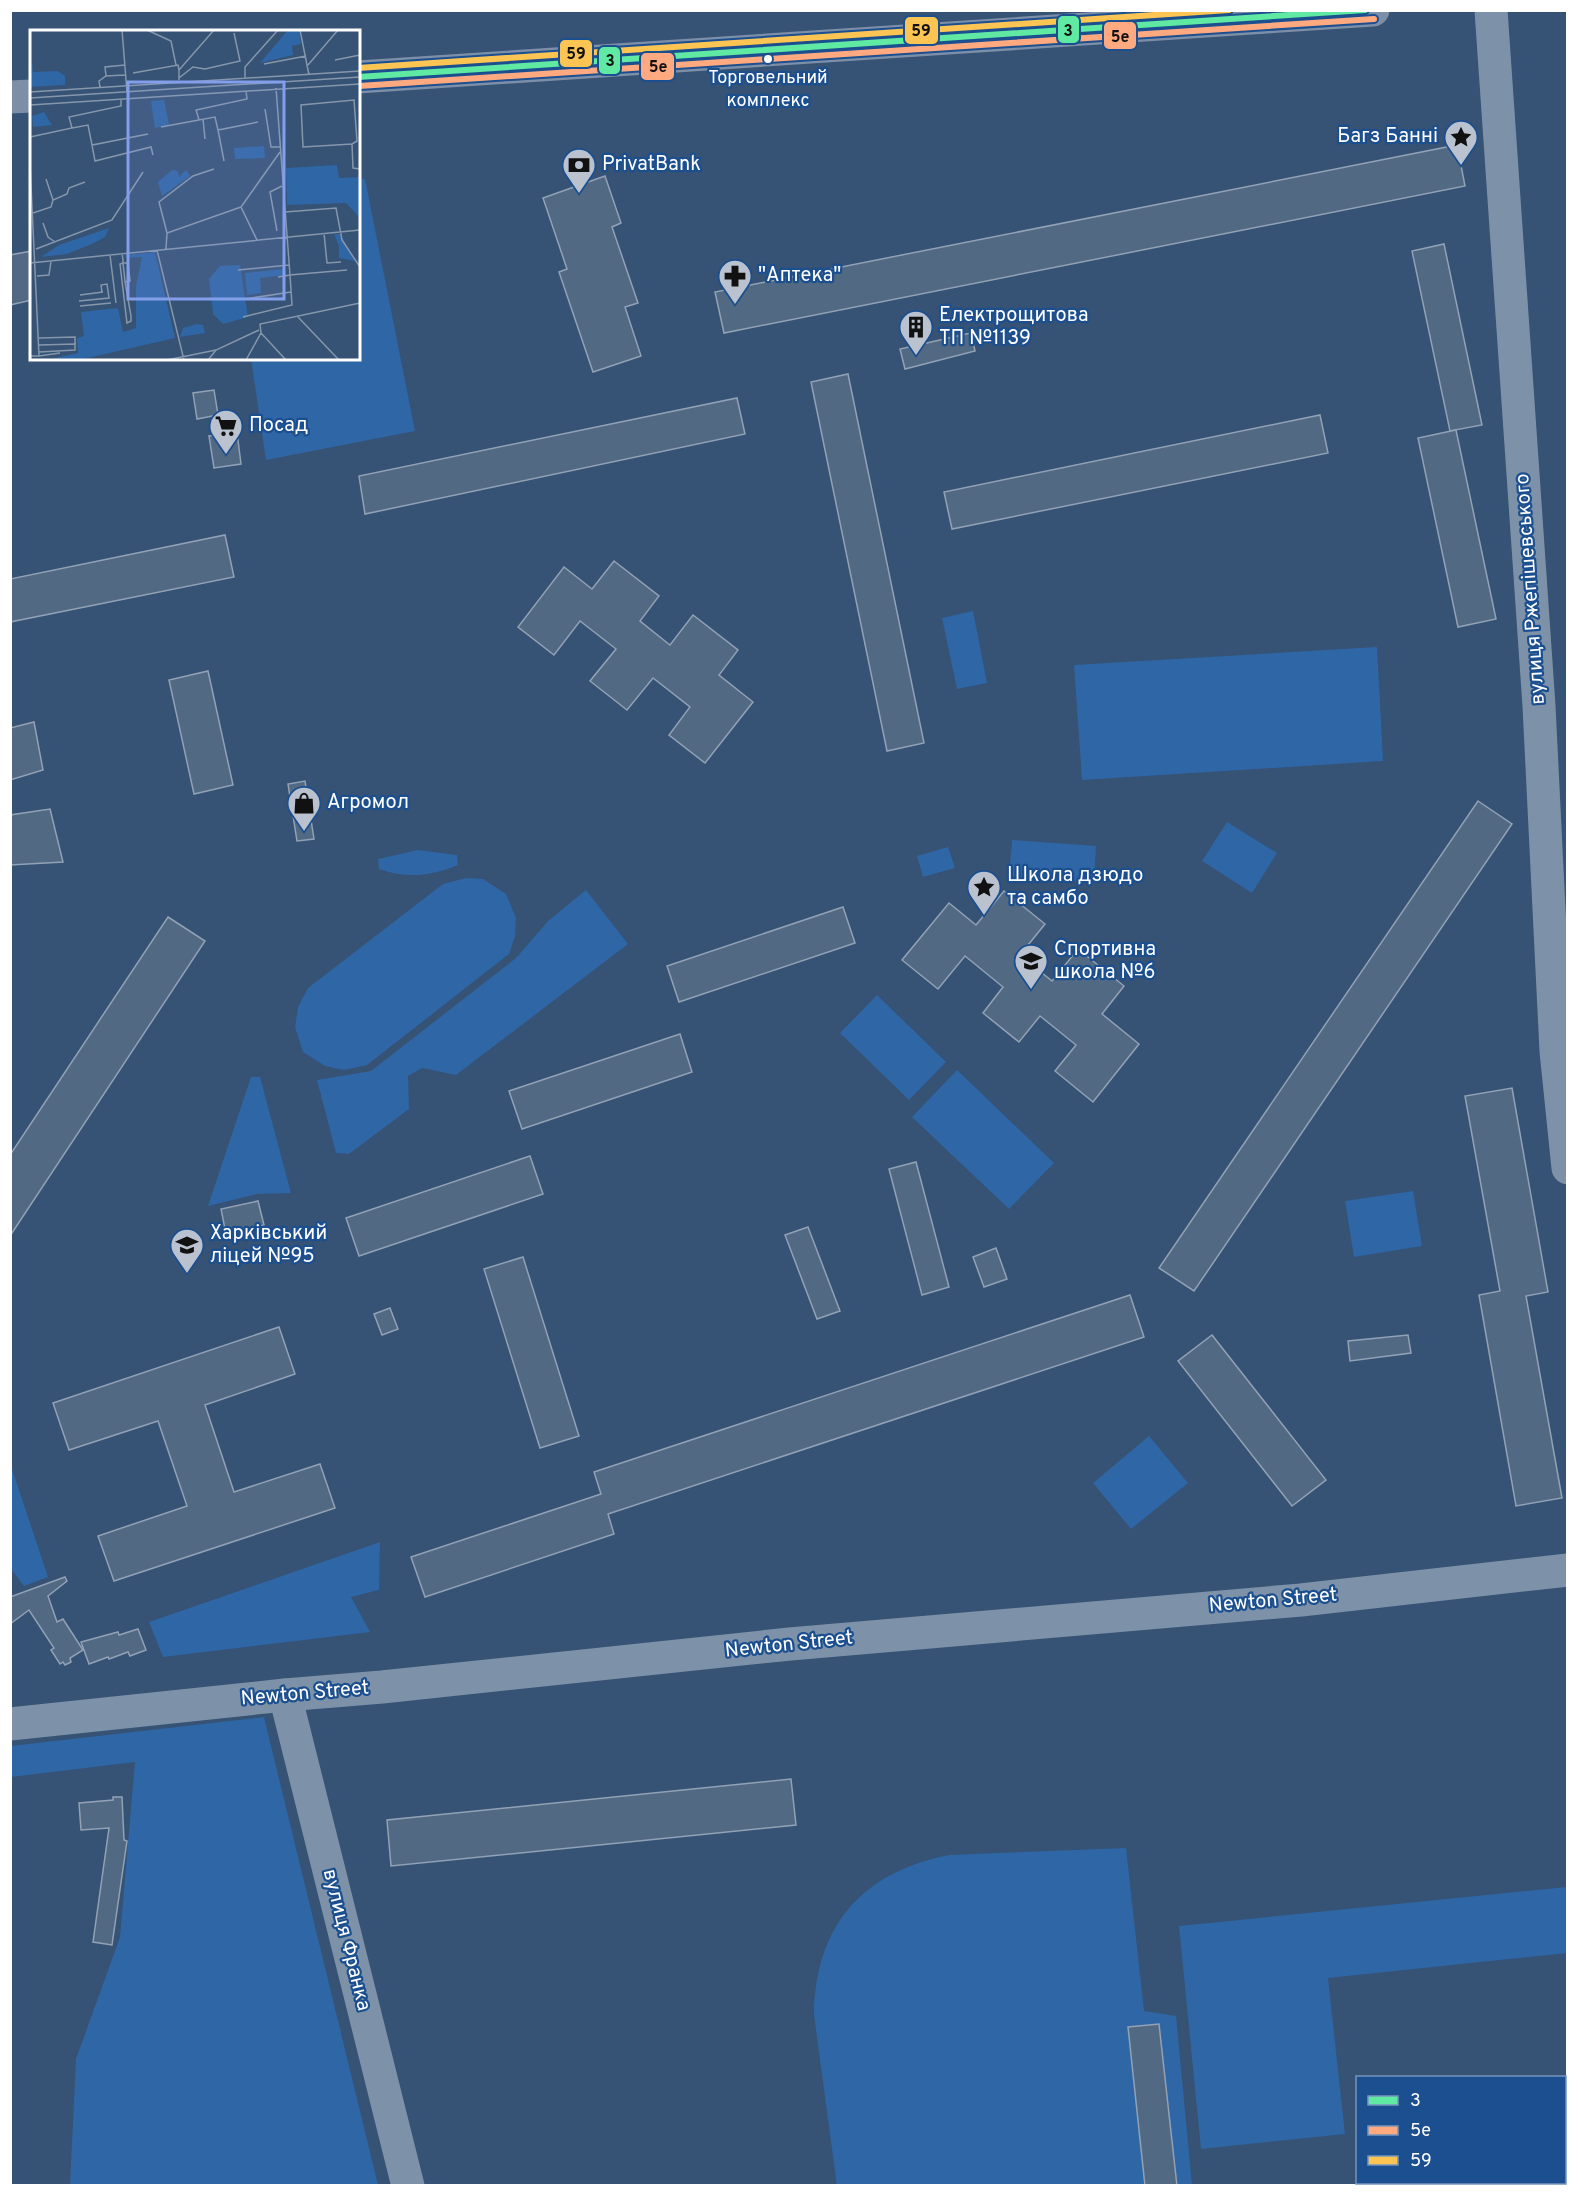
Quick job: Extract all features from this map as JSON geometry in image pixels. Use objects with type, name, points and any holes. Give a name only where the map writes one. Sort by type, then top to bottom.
[{"type":"main road","points":[[360,77],[1373,10]]},
{"type":"main road","points":[[10,97],[30,96]]},
{"type":"street","name":"вулиця Ржепішевського","points":[[1491,10],[1539,706],[1556,1051],[1568,1168]]},
{"type":"street","name":"Newton Street","points":[[10,1724],[790,1644],[1301,1600],[1568,1570]]},
{"type":"street","name":"вулиця Франка","points":[[285,1695],[408,2186]]},
{"type":"shaded area","points":[[360,179],[365,179],[415,431],[266,460],[251,360],[360,360]]},
{"type":"shaded area","points":[[973,611],[987,683],[957,689],[942,618]]},
{"type":"shaded area","points":[[1377,647],[1383,761],[1082,780],[1074,665]]},
{"type":"shaded area","points":[[1227,822],[1277,853],[1252,893],[1202,861]]},
{"type":"shaded area","points":[[1012,840],[1096,846],[1094,882],[1009,876]]},
{"type":"shaded area","points":[[948,847],[955,868],[923,877],[917,856]]},
{"type":"shaded area","points":[[418,850],[457,855],[458,865],[438,872],[419,875],[399,874],[379,869],[378,859]]},
{"type":"shaded area","points":[[466,878],[483,879],[506,894],[516,918],[515,936],[509,954],[367,1065],[344,1070],[325,1066],[303,1052],[295,1027],[298,1007],[308,988],[443,884]]},
{"type":"shaded area","points":[[586,890],[628,944],[456,1075],[422,1068],[408,1076],[409,1109],[349,1154],[336,1153],[317,1080],[371,1071],[516,958],[548,921]]},
{"type":"shaded area","points":[[877,995],[946,1062],[909,1100],[840,1033]]},
{"type":"shaded area","points":[[957,1070],[1054,1163],[1009,1209],[912,1117]]},
{"type":"shaded area","points":[[251,1077],[260,1077],[291,1193],[257,1194],[208,1206]]},
{"type":"shaded area","points":[[1413,1191],[1422,1246],[1354,1257],[1345,1201]]},
{"type":"shaded area","points":[[1149,1436],[1188,1483],[1131,1529],[1093,1483]]},
{"type":"shaded area","points":[[11,1466],[48,1577],[24,1586],[11,1569]]},
{"type":"shaded area","points":[[380,1542],[379,1590],[351,1597],[370,1632],[163,1657],[149,1622]]},
{"type":"shaded area","points":[[264,1717],[378,2185],[70,2185],[76,2059],[120,1937],[135,1762],[11,1777],[11,1746]]},
{"type":"shaded area","points":[[1126,1848],[1144,2011],[1176,2016],[1192,2185],[837,2186],[814,2015],[823,1955],[834,1930],[849,1908],[868,1890],[891,1875],[918,1863],[949,1855]]},
{"type":"shaded area","points":[[1567,1887],[1567,1953],[1328,1978],[1345,2134],[1201,2149],[1179,1926]]},
{"type":"shaded area","points":[[1459,2184],[1538,2184],[1538,2185],[1446,2185]]},
{"type":"building","points":[[1457,145],[1465,186],[724,333],[715,292]]},
{"type":"building","points":[[605,176],[621,223],[612,227],[638,303],[625,307],[641,356],[593,372],[559,272],[567,269],[543,198]]},
{"type":"building","points":[[1444,244],[1482,425],[1450,431],[1412,251]]},
{"type":"building","points":[[30,251],[30,300],[10,305],[10,255]]},
{"type":"building","points":[[971,333],[975,351],[905,369],[900,349]]},
{"type":"building","points":[[848,374],[924,743],[887,751],[811,382]]},
{"type":"building","points":[[214,390],[218,415],[197,419],[193,393]]},
{"type":"building","points":[[737,398],[745,434],[365,514],[359,476]]},
{"type":"building","points":[[1320,415],[1328,453],[952,529],[944,492]]},
{"type":"building","points":[[1456,430],[1496,619],[1458,627],[1418,438]]},
{"type":"building","name":"Посад","points":[[237,432],[241,464],[214,468],[209,436]]},
{"type":"building","points":[[225,535],[234,577],[10,622],[10,579]]},
{"type":"building","points":[[614,561],[659,596],[640,621],[670,645],[693,615],[738,650],[719,675],[753,702],[705,763],[669,735],[690,707],[653,678],[627,710],[590,681],[616,649],[580,621],[554,655],[518,627],[564,567],[592,589]]},
{"type":"building","points":[[208,671],[233,785],[194,794],[169,680]]},
{"type":"building","points":[[34,722],[43,770],[10,780],[10,728]]},
{"type":"building","points":[[305,781],[314,839],[297,841],[288,784]]},
{"type":"building","points":[[1478,801],[1512,824],[1194,1291],[1159,1268]]},
{"type":"building","points":[[50,809],[63,862],[10,865],[10,815]]},
{"type":"building","points":[[1004,891],[1045,924],[1020,955],[1052,981],[1078,949],[1124,986],[1102,1014],[1139,1044],[1093,1102],[1055,1071],[1076,1045],[1040,1016],[1019,1042],[983,1013],[1003,987],[965,956],[938,989],[902,960],[949,903],[976,925]]},
{"type":"building","points":[[843,907],[855,943],[679,1002],[667,966]]},
{"type":"building","points":[[168,917],[205,941],[10,1236],[10,1155]]},
{"type":"building","points":[[680,1034],[692,1072],[522,1129],[509,1091]]},
{"type":"building","points":[[1512,1088],[1548,1292],[1526,1296],[1562,1498],[1516,1506],[1479,1295],[1500,1291],[1465,1096]]},
{"type":"building","points":[[530,1156],[543,1194],[359,1256],[346,1218]]},
{"type":"building","points":[[916,1162],[949,1287],[922,1295],[889,1169]]},
{"type":"building","points":[[258,1201],[264,1225],[226,1234],[221,1209]]},
{"type":"building","points":[[808,1227],[840,1311],[817,1319],[785,1235]]},
{"type":"building","points":[[996,1248],[1007,1279],[984,1287],[973,1257]]},
{"type":"building","points":[[523,1257],[579,1436],[540,1448],[484,1269]]},
{"type":"building","points":[[1130,1295],[1144,1337],[608,1514],[614,1534],[425,1597],[411,1557],[601,1494],[594,1472]]},
{"type":"building","points":[[390,1308],[398,1329],[382,1335],[374,1314]]},
{"type":"building","points":[[279,1327],[295,1374],[205,1405],[234,1492],[320,1464],[335,1508],[114,1581],[98,1536],[187,1506],[158,1421],[69,1450],[53,1403]]},
{"type":"building","points":[[1212,1335],[1326,1480],[1292,1506],[1178,1361]]},
{"type":"building","points":[[1408,1335],[1411,1353],[1350,1361],[1348,1341]]},
{"type":"building","points":[[65,1577],[67,1581],[48,1596],[57,1622],[63,1619],[83,1650],[70,1658],[71,1662],[65,1665],[63,1662],[60,1664],[51,1650],[54,1648],[29,1610],[10,1624],[10,1597]]},
{"type":"building","points":[[138,1629],[146,1650],[130,1656],[128,1652],[89,1664],[81,1642]]},
{"type":"building","points":[[791,1779],[796,1825],[391,1866],[387,1820]]},
{"type":"building","points":[[113,1797],[122,1797],[124,1840],[127,1841],[112,1945],[93,1942],[109,1828],[81,1830],[79,1803],[113,1800]]},
{"type":"building","points":[[1159,2024],[1177,2186],[1145,2186],[1128,2027]]},
{"type":"transit line","name":"59","points":[[360,68],[1229,10]]},
{"type":"transit line","name":"3","points":[[360,77],[1365,10]]},
{"type":"transit line","name":"5е","points":[[360,86],[1374,19]]},
{"type":"place","name":"Торговельний комплекс","points":[[768,59]]},
{"type":"place","name":"Багз Банні","points":[[1461,166]]},
{"type":"place","name":"PrivatBank","points":[[579,194]]},
{"type":"place","name":"\"Аптека\"","points":[[735,305]]},
{"type":"place","name":"Електрощитова ТП №1139","points":[[916,356]]},
{"type":"place","name":"Посад","points":[[226,455]]},
{"type":"place","name":"Агромол","points":[[304,832]]},
{"type":"place","name":"Школа дзюдо та самбо","points":[[984,916]]},
{"type":"place","name":"Спортивна школа №6","points":[[1031,990]]},
{"type":"place","name":"Харківський ліцей №95","points":[[187,1274]]}]
